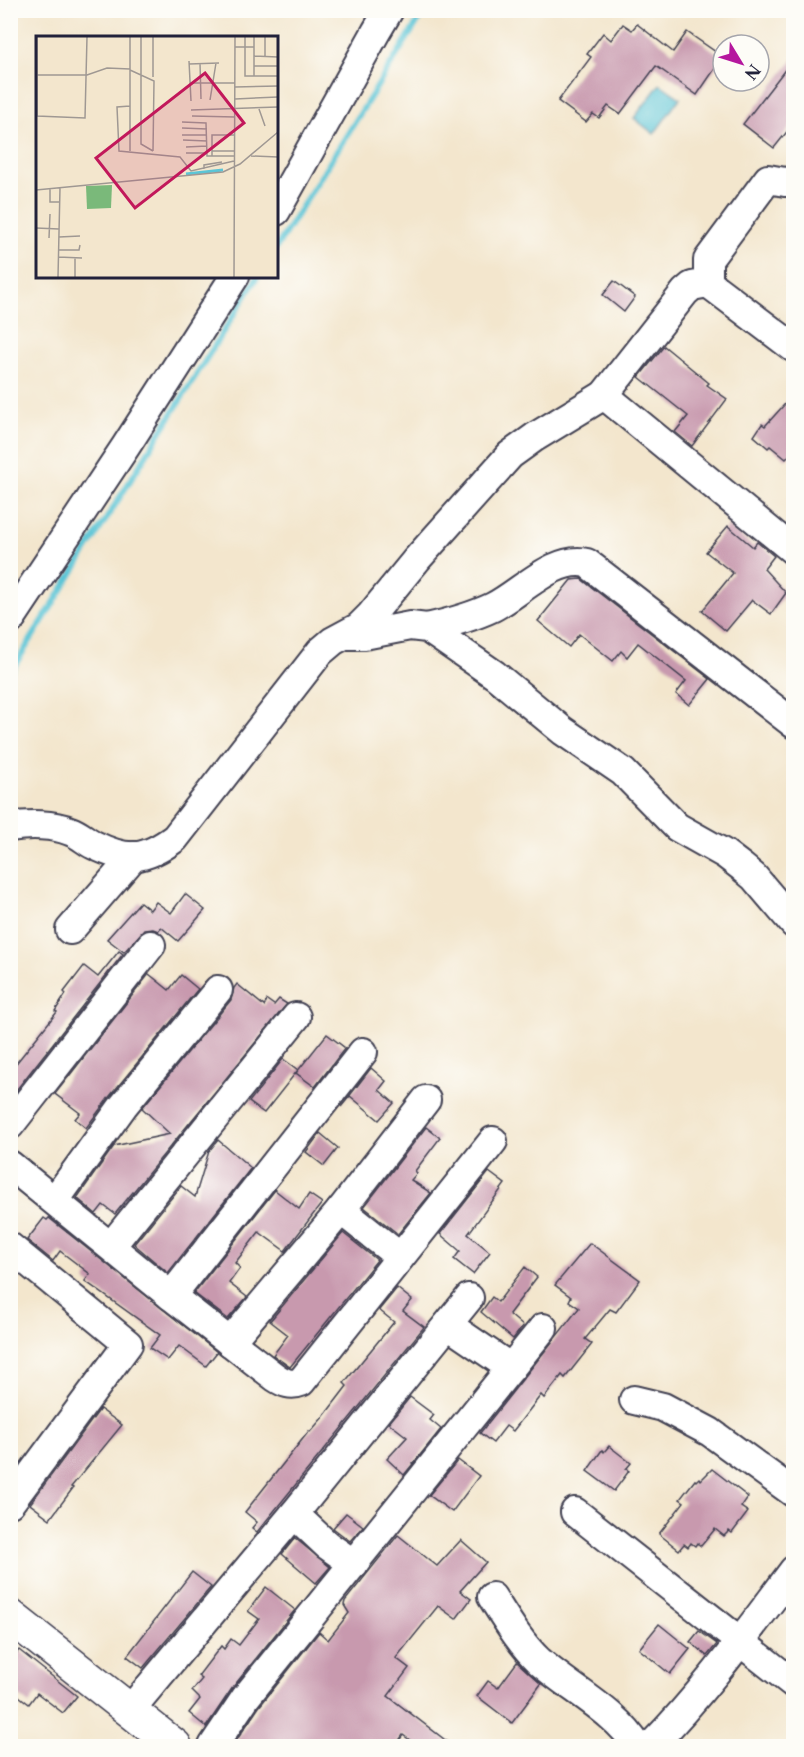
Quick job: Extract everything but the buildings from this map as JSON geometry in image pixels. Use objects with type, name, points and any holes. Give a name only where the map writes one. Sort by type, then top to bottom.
[{"type":"main road","points":[[10,1616],[175,1746]]},
{"type":"street","points":[[278,208],[390,10]]},
{"type":"street","points":[[708,283],[708,260],[781,180]]},
{"type":"street","points":[[10,620],[126,446],[234,278]]},
{"type":"street","points":[[10,827],[50,826],[71,831],[94,845],[120,855],[143,857],[159,850],[176,838],[321,652],[359,627],[371,615],[417,559],[510,455],[535,436],[604,395],[692,286],[708,283],[794,348]]},
{"type":"street","points":[[604,395],[794,551]]},
{"type":"street","points":[[345,635],[364,635],[410,626],[427,628],[466,619],[494,607],[561,564],[576,560],[586,563],[794,724]]},
{"type":"street","points":[[427,628],[495,675],[563,731],[623,772],[676,827],[742,867],[754,877],[794,924]]},
{"type":"street","points":[[70,930],[134,856]]},
{"type":"street","points":[[10,1125],[151,945]]},
{"type":"street","points":[[55,1200],[123,1106],[218,990]]},
{"type":"street","points":[[111,1246],[296,1017]]},
{"type":"street","points":[[171,1296],[363,1052]]},
{"type":"street","points":[[230,1342],[341,1210],[426,1100]]},
{"type":"street","points":[[10,1165],[171,1296],[282,1382],[295,1384],[301,1382],[493,1141]]},
{"type":"street","points":[[341,1210],[400,1257]]},
{"type":"street","points":[[10,1247],[128,1344],[10,1503]]},
{"type":"street","points":[[130,1710],[294,1514],[469,1298]]},
{"type":"street","points":[[448,1325],[511,1368]]},
{"type":"street","points":[[213,1746],[246,1697],[543,1328]]},
{"type":"street","points":[[634,1401],[663,1407],[710,1432],[794,1493]]},
{"type":"street","points":[[575,1512],[794,1684]]},
{"type":"street","points":[[294,1514],[327,1545],[354,1564]]},
{"type":"street","points":[[651,1746],[703,1689],[794,1570]]},
{"type":"street","points":[[492,1597],[523,1642],[539,1660],[621,1725],[637,1746]]},
{"type":"water","points":[[660,84],[680,98],[654,134],[634,118]]},
{"type":"waterway","points":[[278,245],[425,10]]},
{"type":"waterway","points":[[10,673],[257,278]]}]
